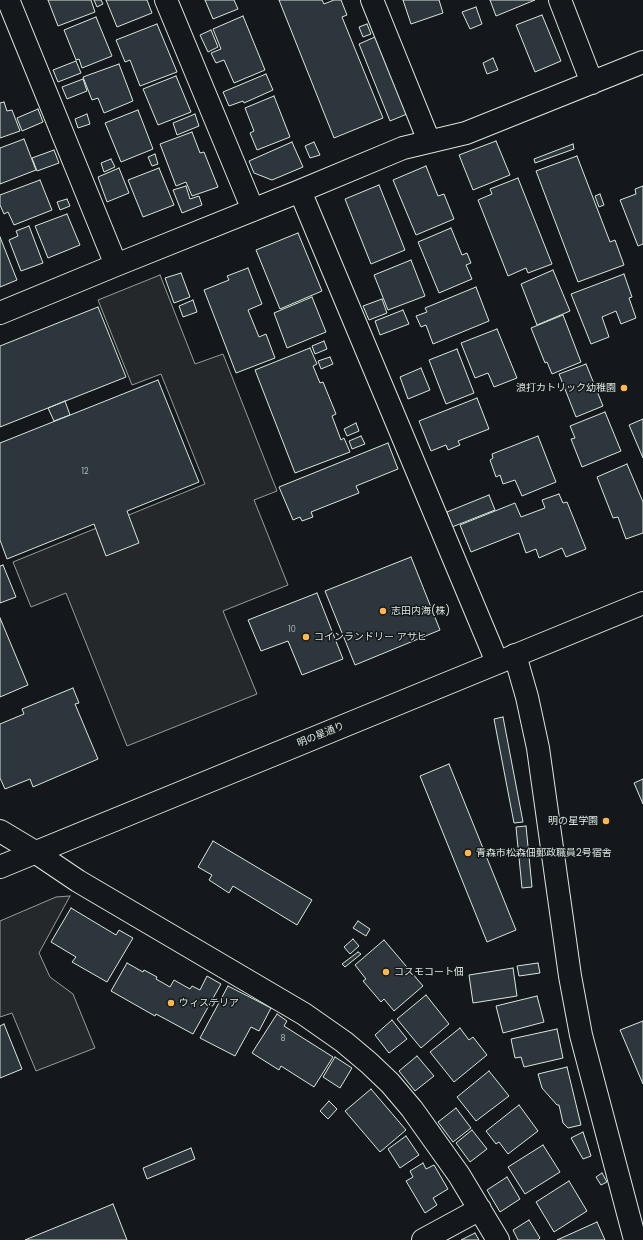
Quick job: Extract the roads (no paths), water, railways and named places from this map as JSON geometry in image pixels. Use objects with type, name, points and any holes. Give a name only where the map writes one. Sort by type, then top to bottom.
[{"type":"street","points":[[166,0],[253,210]]},
{"type":"street","points":[[372,0],[429,141]]},
{"type":"street","points":[[560,0],[592,83]]},
{"type":"street","points":[[10,2],[116,265]]},
{"type":"street","points":[[0,313],[403,148],[429,141],[446,139],[466,133],[643,62]]},
{"type":"street","points":[[300,191],[506,659],[527,697],[538,748],[570,976],[581,1035],[634,1236]]},
{"type":"street","name":"明の星通り","points":[[0,867],[643,603]]},
{"type":"street","points":[[0,831],[35,852],[78,881],[304,1014],[344,1042],[385,1078],[412,1109],[459,1175],[498,1240]]},
{"type":"street","points":[[423,1240],[480,1209]]},
{"type":"place","name":"浪打カトリック幼稚園","points":[[624,388]]},
{"type":"place","name":"志田内海(株)","points":[[383,611]]},
{"type":"place","name":"コインランドリー アサヒ","points":[[306,637]]},
{"type":"place","name":"明の星学園","points":[[606,821]]},
{"type":"place","name":"青森市松森佃郵政職員2号宿舎","points":[[468,853]]},
{"type":"place","name":"コスモコート佃","points":[[386,972]]},
{"type":"place","name":"ウィステリア","points":[[171,1003]]}]
